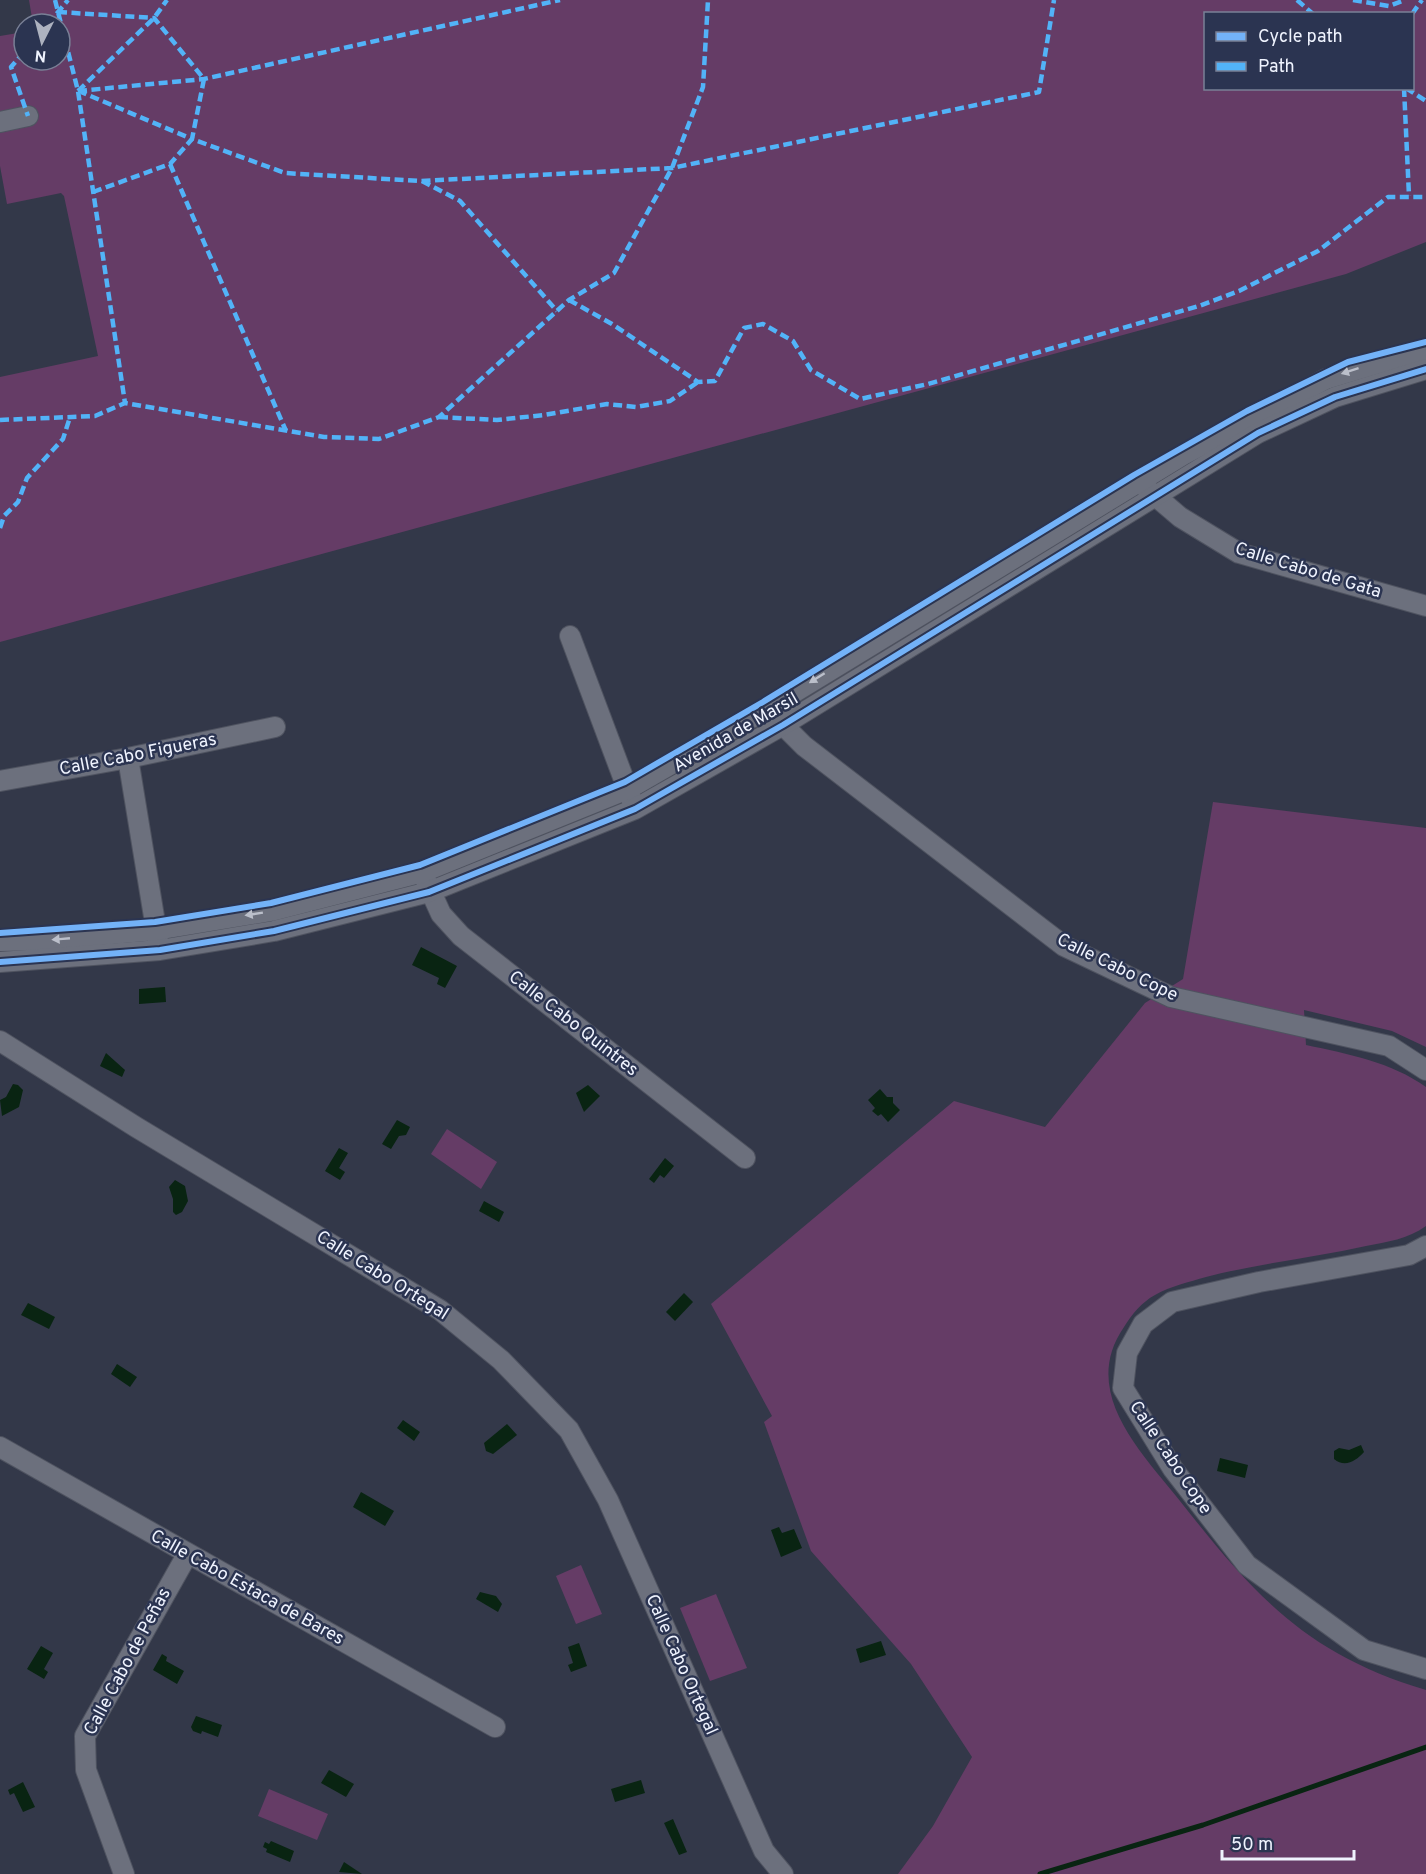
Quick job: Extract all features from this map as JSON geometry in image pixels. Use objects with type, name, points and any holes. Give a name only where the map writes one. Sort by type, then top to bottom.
[{"type":"street","points":[[0,122],[28,116]]},
{"type":"street","name":"Avenida de Marsil","points":[[0,941],[44,940],[156,930],[271,911],[423,872],[628,789],[767,709],[1138,480],[1326,379],[1426,349]]},
{"type":"street","name":"Avenida de Marsil","points":[[0,962],[160,950],[274,931],[429,892],[635,809],[783,725],[1258,433],[1325,402],[1426,369]]},
{"type":"street","name":"Calle Cabo de Gata","points":[[1138,480],[1180,517],[1239,553],[1426,606]]},
{"type":"street","points":[[570,636],[635,809]]},
{"type":"street","name":"Calle Cabo Cope","points":[[767,709],[804,746],[1064,946],[1171,997],[1389,1046],[1426,1070]]},
{"type":"street","name":"Calle Cabo Figueras","points":[[0,781],[128,758],[275,727]]},
{"type":"street","points":[[128,758],[160,950]]},
{"type":"street","name":"Calle Cabo Quintres","points":[[423,872],[429,892],[441,914],[461,936],[745,1158]]},
{"type":"street","name":"Calle Cabo Ortegal","points":[[0,1041],[136,1127],[440,1310],[501,1360],[569,1430],[608,1500],[764,1851],[783,1874]]},
{"type":"street","name":"Calle Cabo Cope","points":[[1426,1246],[1409,1255],[1259,1282],[1172,1302],[1143,1324],[1127,1353],[1123,1389],[1173,1469],[1247,1565],[1364,1650],[1426,1669]]},
{"type":"street","name":"Calle Cabo Estaca de Bares","points":[[0,1447],[187,1555],[495,1727]]},
{"type":"street","name":"Calle Cabo de Peñas","points":[[124,1874],[86,1770],[85,1736],[187,1555]]},
{"type":"shaded area","points":[[29,0],[1426,0],[1426,242],[1346,274],[0,642],[0,377],[98,356],[64,196],[61,193],[7,204],[0,166],[0,36],[12,34],[12,72],[72,72],[72,12],[31,12]]},
{"type":"shaded area","points":[[1213,802],[1426,828],[1426,1047],[1392,1031],[1304,1010],[1306,1045],[1384,1065],[1413,1078],[1426,1087],[1426,1226],[1405,1237],[1226,1272],[1180,1284],[1155,1295],[1130,1318],[1112,1351],[1108,1375],[1112,1398],[1121,1420],[1149,1463],[1233,1566],[1259,1593],[1286,1618],[1347,1659],[1426,1690],[1426,1874],[898,1874],[933,1826],[972,1757],[911,1664],[811,1551],[764,1422],[772,1416],[711,1304],[954,1101],[1045,1127],[1145,1003],[1183,979]]},
{"type":"shaded area","points":[[421,947],[457,966],[445,988],[437,984],[439,978],[412,965]]},
{"type":"shaded area","points":[[165,987],[166,1002],[139,1004],[139,989]]},
{"type":"shaded area","points":[[106,1053],[125,1070],[122,1077],[100,1066]]},
{"type":"shaded area","points":[[13,1084],[23,1090],[19,1107],[2,1116],[0,1100],[6,1097]]},
{"type":"shaded area","points":[[588,1085],[600,1096],[584,1112],[576,1093]]},
{"type":"shaded area","points":[[880,1089],[887,1097],[893,1097],[893,1103],[900,1110],[888,1122],[881,1114],[878,1116],[872,1111],[875,1108],[868,1100]]},
{"type":"shaded area","points":[[397,1120],[410,1127],[406,1135],[399,1136],[391,1149],[382,1144]]},
{"type":"shaded area","points":[[447,1129],[497,1162],[481,1189],[431,1154]]},
{"type":"shaded area","points":[[339,1148],[348,1153],[339,1168],[345,1172],[340,1180],[325,1171]]},
{"type":"shaded area","points":[[665,1158],[674,1166],[664,1178],[660,1175],[654,1183],[649,1179]]},
{"type":"shaded area","points":[[175,1180],[185,1186],[188,1201],[182,1212],[176,1215],[173,1212],[173,1199],[169,1187]]},
{"type":"shaded area","points":[[484,1201],[504,1212],[499,1222],[479,1211]]},
{"type":"shaded area","points":[[684,1293],[693,1302],[675,1321],[666,1312]]},
{"type":"shaded area","points":[[28,1303],[55,1317],[49,1329],[21,1315]]},
{"type":"shaded area","points":[[117,1364],[137,1377],[130,1387],[111,1374]]},
{"type":"shaded area","points":[[403,1420],[420,1432],[414,1441],[397,1428]]},
{"type":"shaded area","points":[[507,1424],[517,1435],[493,1454],[486,1451],[484,1443]]},
{"type":"shaded area","points":[[1361,1445],[1364,1452],[1354,1461],[1342,1463],[1334,1459],[1334,1451],[1339,1448],[1349,1450]]},
{"type":"shaded area","points":[[1220,1458],[1248,1465],[1245,1478],[1217,1471]]},
{"type":"shaded area","points":[[361,1492],[394,1511],[385,1526],[353,1507]]},
{"type":"shaded area","points":[[779,1527],[782,1533],[794,1529],[802,1548],[781,1557],[771,1530]]},
{"type":"shaded area","points":[[581,1565],[602,1614],[576,1624],[556,1576]]},
{"type":"shaded area","points":[[480,1592],[496,1596],[502,1604],[498,1612],[476,1599]]},
{"type":"shaded area","points":[[716,1594],[747,1668],[710,1681],[680,1608]]},
{"type":"shaded area","points":[[881,1641],[886,1655],[860,1663],[856,1649]]},
{"type":"shaded area","points":[[579,1643],[587,1666],[571,1672],[568,1665],[573,1663],[568,1647]]},
{"type":"shaded area","points":[[41,1646],[53,1653],[44,1669],[48,1672],[44,1679],[27,1669]]},
{"type":"shaded area","points":[[162,1654],[167,1657],[166,1661],[184,1671],[177,1684],[153,1670]]},
{"type":"shaded area","points":[[196,1716],[222,1725],[218,1737],[202,1731],[201,1734],[193,1731],[191,1727]]},
{"type":"shaded area","points":[[329,1770],[354,1784],[346,1797],[321,1783]]},
{"type":"shaded area","points":[[641,1780],[645,1793],[615,1802],[611,1789]]},
{"type":"shaded area","points":[[23,1782],[35,1807],[23,1812],[14,1793],[10,1795],[8,1790]]},
{"type":"shaded area","points":[[269,1789],[328,1814],[317,1840],[258,1816]]},
{"type":"shaded area","points":[[673,1819],[687,1852],[679,1855],[664,1823]]},
{"type":"shaded area","points":[[271,1841],[294,1851],[290,1862],[266,1852],[267,1849],[263,1847],[265,1842],[269,1844]]},
{"type":"shaded area","points":[[344,1862],[362,1874],[339,1872]]},
{"type":"waterway","points":[[1040,1874],[1203,1825],[1426,1747]]},
{"type":"marked path","points":[[55,0],[78,91],[125,403]]},
{"type":"marked path","points":[[58,12],[68,0]]},
{"type":"marked path","points":[[78,91],[154,18],[167,0]]},
{"type":"marked path","points":[[78,91],[204,79],[560,0]]},
{"type":"marked path","points":[[0,420],[95,416],[125,403],[324,437],[379,439],[439,417],[569,300],[614,273],[672,168],[703,87],[708,0]]},
{"type":"marked path","points":[[93,192],[170,164],[192,139],[285,173],[421,181],[672,168],[1039,92],[1054,0]]},
{"type":"marked path","points":[[1297,0],[1311,12]]},
{"type":"marked path","points":[[1353,0],[1389,6],[1405,0]]},
{"type":"marked path","points":[[1413,12],[1422,0]]},
{"type":"marked path","points":[[72,13],[154,18],[204,79],[192,139],[81,92]]},
{"type":"marked path","points":[[12,66],[12,70]]},
{"type":"marked path","points":[[13,72],[28,116]]},
{"type":"marked path","points":[[1404,90],[1409,196]]},
{"type":"marked path","points":[[1409,90],[1426,101]]},
{"type":"marked path","points":[[170,164],[286,431]]},
{"type":"marked path","points":[[422,181],[460,201],[557,311]]},
{"type":"marked path","points":[[569,300],[612,324],[698,382],[715,381],[744,328],[763,324],[793,341],[811,370],[860,399],[928,384],[1199,306],[1239,291],[1318,251],[1388,197],[1426,197]]},
{"type":"marked path","points":[[439,417],[497,420],[544,415],[607,404],[636,407],[670,401],[698,382]]},
{"type":"marked path","points":[[0,528],[4,516],[18,502],[27,478],[63,439],[70,417]]},
{"type":"cycle path","points":[[0,933],[155,922],[271,903],[420,865],[625,782],[763,702],[1134,475],[1247,411],[1348,362],[1426,342]]},
{"type":"cycle path","points":[[0,962],[160,950],[274,931],[429,892],[635,809],[783,725],[1258,433],[1335,397],[1426,369]]}]
